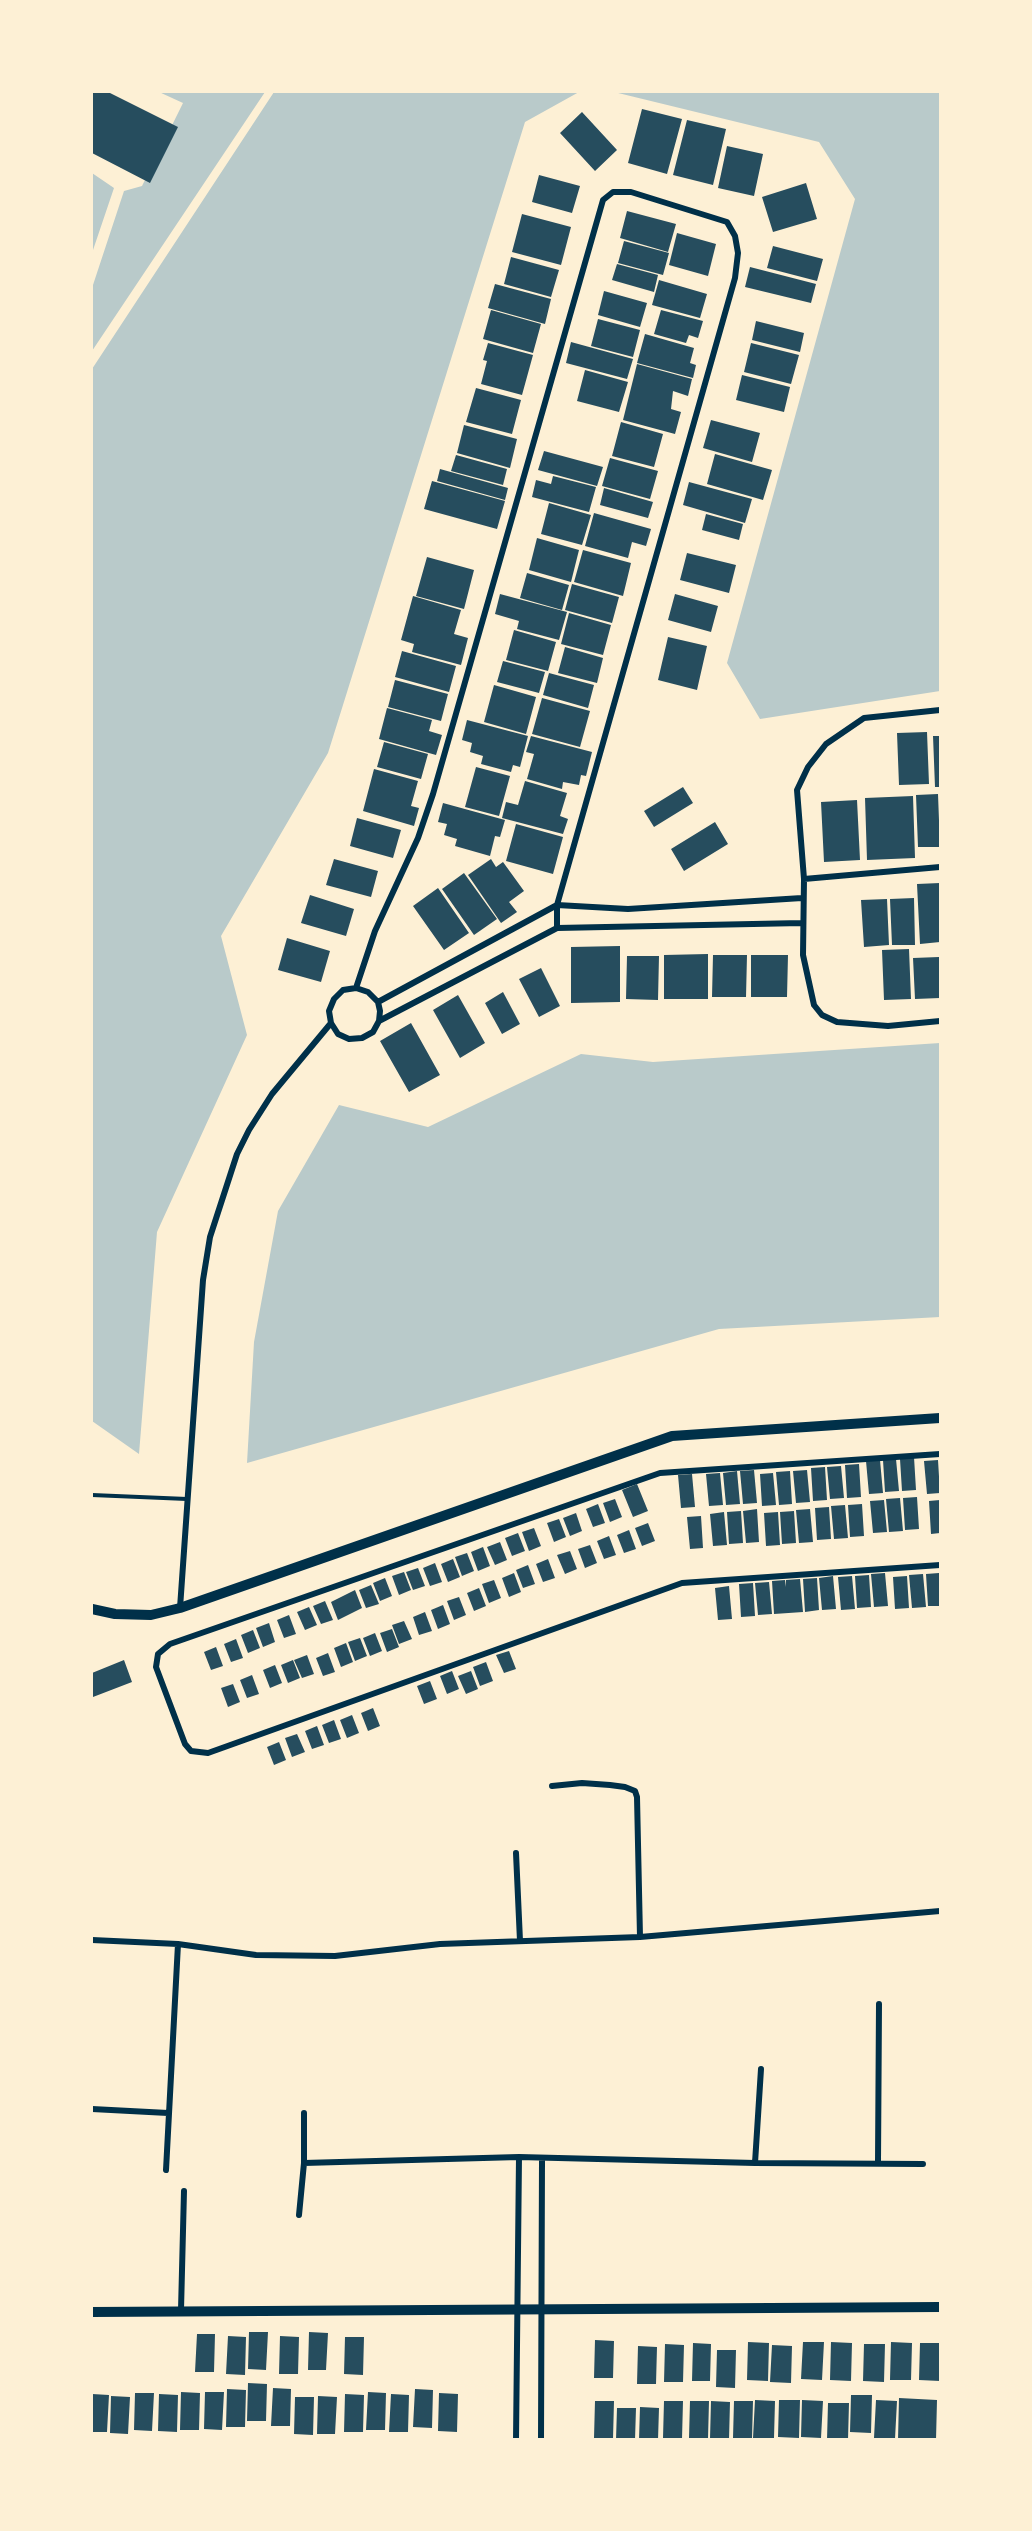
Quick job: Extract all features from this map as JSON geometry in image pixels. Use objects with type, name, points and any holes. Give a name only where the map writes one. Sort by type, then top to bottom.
[{"type":"street","points":[[356,988],[375,931],[418,838],[433,794],[603,200],[613,192],[631,192],[727,222],[735,236],[737,261],[729,301],[558,905],[557,928]]},
{"type":"street","points":[[940,710],[864,718],[826,744],[808,767],[797,790],[804,879],[803,955],[814,1005],[822,1015],[837,1022],[888,1026],[940,1021]]},
{"type":"street","points":[[804,879],[940,867]]},
{"type":"street","points":[[378,1002],[558,905],[628,909],[802,898]]},
{"type":"street","points":[[380,1021],[378,1002],[368,992],[356,988],[343,990],[334,999],[329,1011],[331,1023],[338,1034],[350,1039],[362,1038],[373,1032],[380,1021],[557,928],[802,923]]},
{"type":"street","points":[[180,1608],[203,1280],[210,1237],[237,1154],[249,1131],[272,1094],[331,1023]]},
{"type":"street","points":[[92,1609],[116,1614],[152,1615],[180,1608],[672,1436],[940,1418]]},
{"type":"street","points":[[940,1454],[660,1473],[170,1644],[158,1654],[156,1666],[185,1744],[191,1751],[208,1753],[682,1583],[940,1565]]},
{"type":"street","points":[[552,1786],[582,1783],[625,1787],[635,1791],[640,1937]]},
{"type":"street","points":[[516,1853],[520,1941]]},
{"type":"street","points":[[92,1940],[178,1944],[256,1955],[335,1956],[440,1944],[640,1937],[940,1911]]},
{"type":"street","points":[[166,2169],[178,1944]]},
{"type":"street","points":[[878,2162],[879,2004]]},
{"type":"street","points":[[755,2163],[761,2069]]},
{"type":"street","points":[[92,2109],[168,2113]]},
{"type":"street","points":[[299,2215],[304,2163],[304,2113]]},
{"type":"street","points":[[304,2163],[519,2157],[755,2163],[923,2164]]},
{"type":"street","points":[[516,2439],[519,2157]]},
{"type":"street","points":[[541,2439],[542,2159]]},
{"type":"street","points":[[181,2310],[184,2191]]},
{"type":"street","points":[[92,2312],[940,2307]]},
{"type":"lane","points":[[92,1495],[188,1499]]},
{"type":"shaded area","points":[[159,92],[265,92],[92,351],[92,288],[124,191],[142,186],[183,103]]},
{"type":"shaded area","points":[[274,92],[579,92],[525,122],[328,753],[221,936],[247,1035],[157,1232],[139,1454],[92,1421],[92,369]]},
{"type":"shaded area","points":[[614,92],[940,92],[940,691],[760,719],[727,663],[855,199],[819,142]]},
{"type":"shaded area","points":[[92,173],[114,188],[92,253]]},
{"type":"shaded area","points":[[940,1043],[940,1317],[719,1329],[247,1463],[254,1342],[278,1211],[339,1105],[428,1127],[581,1054],[653,1062]]},
{"type":"building","points":[[92,92],[108,92],[178,127],[150,183],[92,153]]},
{"type":"building","points":[[642,109],[682,119],[667,174],[628,163]]},
{"type":"building","points":[[582,112],[617,150],[595,171],[560,133]]},
{"type":"building","points":[[687,120],[726,129],[713,185],[673,175]]},
{"type":"building","points":[[727,146],[763,154],[754,196],[718,188]]},
{"type":"building","points":[[539,175],[580,186],[572,213],[532,202]]},
{"type":"building","points":[[806,183],[817,219],[773,232],[762,197]]},
{"type":"building","points":[[627,211],[676,224],[668,252],[620,238]]},
{"type":"building","points":[[522,214],[571,227],[561,265],[512,252]]},
{"type":"building","points":[[677,233],[716,244],[708,276],[669,265]]},
{"type":"building","points":[[624,241],[669,253],[663,275],[618,263]]},
{"type":"building","points":[[773,246],[823,259],[817,281],[767,268]]},
{"type":"building","points":[[511,257],[559,270],[551,297],[504,284]]},
{"type":"building","points":[[617,264],[658,275],[654,292],[612,280]]},
{"type":"building","points":[[750,267],[816,284],[811,303],[745,287]]},
{"type":"building","points":[[659,280],[707,294],[700,318],[652,305]]},
{"type":"building","points":[[495,284],[551,299],[545,324],[488,308]]},
{"type":"building","points":[[604,291],[647,303],[640,327],[598,315]]},
{"type":"building","points":[[491,310],[541,324],[533,353],[483,339]]},
{"type":"building","points":[[661,310],[703,321],[698,338],[689,335],[686,343],[654,334]]},
{"type":"building","points":[[598,319],[640,330],[633,357],[591,346]]},
{"type":"building","points":[[756,321],[804,333],[800,352],[752,340]]},
{"type":"building","points":[[645,334],[694,348],[690,363],[696,365],[693,378],[637,363]]},
{"type":"building","points":[[571,342],[633,359],[627,379],[566,363]]},
{"type":"building","points":[[488,343],[533,355],[522,395],[481,384],[487,361],[483,360]]},
{"type":"building","points":[[751,343],[799,355],[791,384],[744,372]]},
{"type":"building","points":[[637,364],[692,379],[688,396],[673,391],[671,409],[681,412],[675,434],[623,420]]},
{"type":"building","points":[[585,370],[628,382],[619,412],[577,401]]},
{"type":"building","points":[[742,375],[790,387],[784,412],[736,400]]},
{"type":"building","points":[[476,388],[521,400],[512,434],[466,422]]},
{"type":"building","points":[[711,420],[760,433],[752,462],[703,448]]},
{"type":"building","points":[[621,422],[663,434],[654,467],[612,456]]},
{"type":"building","points":[[464,425],[517,439],[510,468],[457,453]]},
{"type":"building","points":[[544,451],[603,467],[597,486],[538,470]]},
{"type":"building","points":[[715,454],[772,470],[763,500],[707,484]]},
{"type":"building","points":[[456,455],[507,469],[503,485],[451,471]]},
{"type":"building","points":[[610,458],[658,471],[650,499],[602,486]]},
{"type":"building","points":[[440,469],[508,488],[505,500],[437,481]]},
{"type":"building","points":[[553,476],[596,487],[589,512],[532,497],[536,480],[551,484]]},
{"type":"building","points":[[432,481],[505,501],[497,529],[424,509]]},
{"type":"building","points":[[689,482],[752,499],[745,523],[683,505]]},
{"type":"building","points":[[604,488],[653,502],[648,518],[600,505]]},
{"type":"building","points":[[549,503],[591,515],[582,545],[541,534]]},
{"type":"building","points":[[594,513],[651,529],[646,546],[632,542],[628,558],[585,546]]},
{"type":"building","points":[[706,514],[743,524],[739,540],[702,530]]},
{"type":"building","points":[[537,538],[579,550],[571,582],[529,570]]},
{"type":"building","points":[[583,550],[631,563],[623,596],[574,582]]},
{"type":"building","points":[[687,553],[736,565],[729,593],[680,580]]},
{"type":"building","points":[[427,557],[474,570],[464,609],[416,596]]},
{"type":"building","points":[[527,573],[569,585],[562,610],[520,598]]},
{"type":"building","points":[[572,584],[619,597],[612,623],[565,610]]},
{"type":"building","points":[[500,594],[567,612],[559,640],[517,629],[519,621],[495,614]]},
{"type":"building","points":[[675,594],[718,606],[711,632],[668,620]]},
{"type":"building","points":[[413,596],[461,610],[454,634],[468,638],[461,665],[412,652],[414,644],[401,640]]},
{"type":"building","points":[[569,613],[611,625],[603,655],[561,644]]},
{"type":"building","points":[[514,630],[556,642],[548,671],[506,660]]},
{"type":"building","points":[[668,637],[707,646],[697,690],[658,680]]},
{"type":"building","points":[[565,647],[603,658],[597,683],[558,673]]},
{"type":"building","points":[[402,651],[456,666],[449,692],[395,677]]},
{"type":"building","points":[[503,661],[545,672],[539,693],[497,682]]},
{"type":"building","points":[[549,673],[594,685],[588,708],[543,695]]},
{"type":"building","points":[[395,680],[448,694],[441,721],[388,707]]},
{"type":"building","points":[[494,685],[536,697],[526,734],[484,722]]},
{"type":"building","points":[[542,698],[590,711],[580,747],[532,734]]},
{"type":"building","points":[[387,708],[432,720],[429,731],[442,735],[436,755],[379,739]]},
{"type":"building","points":[[467,720],[528,736],[520,767],[513,765],[511,772],[481,764],[483,756],[470,752],[472,743],[462,740]]},
{"type":"building","points":[[927,732],[929,784],[899,785],[897,733]]},
{"type":"building","points":[[531,736],[592,752],[586,776],[581,775],[579,785],[563,782],[562,789],[527,779],[534,754],[526,752]]},
{"type":"building","points":[[933,736],[940,736],[940,787],[935,787]]},
{"type":"building","points":[[384,742],[428,754],[421,779],[377,767]]},
{"type":"building","points":[[476,767],[510,776],[499,816],[465,807]]},
{"type":"building","points":[[374,769],[418,781],[411,806],[419,808],[414,826],[363,811]]},
{"type":"building","points":[[525,781],[567,793],[560,816],[568,819],[563,834],[502,818],[506,802],[518,805]]},
{"type":"building","points":[[683,787],[693,803],[654,827],[644,811]]},
{"type":"building","points":[[938,794],[940,847],[918,847],[916,795]]},
{"type":"building","points":[[913,796],[915,858],[867,860],[865,798]]},
{"type":"building","points":[[857,800],[860,860],[824,862],[821,802]]},
{"type":"building","points":[[443,803],[505,820],[500,837],[495,836],[490,856],[455,846],[457,839],[444,835],[447,824],[438,822]]},
{"type":"building","points":[[357,818],[401,830],[393,858],[350,846]]},
{"type":"building","points":[[715,822],[728,844],[684,871],[671,849]]},
{"type":"building","points":[[516,824],[563,837],[553,874],[506,861]]},
{"type":"building","points":[[334,859],[378,871],[371,897],[326,885]]},
{"type":"building","points":[[491,859],[496,867],[503,862],[524,891],[509,902],[517,912],[501,923],[468,875]]},
{"type":"building","points":[[464,873],[497,919],[474,935],[442,889]]},
{"type":"building","points":[[940,883],[940,942],[920,944],[917,884]]},
{"type":"building","points":[[438,888],[469,933],[444,950],[413,906]]},
{"type":"building","points":[[310,895],[354,909],[346,936],[301,923]]},
{"type":"building","points":[[914,898],[915,945],[892,945],[890,899]]},
{"type":"building","points":[[887,899],[889,945],[864,947],[861,900]]},
{"type":"building","points":[[287,938],[330,951],[321,982],[278,970]]},
{"type":"building","points":[[620,946],[620,1002],[571,1003],[571,947]]},
{"type":"building","points":[[909,949],[911,999],[884,1000],[882,950]]},
{"type":"building","points":[[708,954],[708,999],[664,999],[664,955]]},
{"type":"building","points":[[713,955],[747,955],[746,997],[712,997]]},
{"type":"building","points":[[751,955],[788,955],[787,997],[751,997]]},
{"type":"building","points":[[627,956],[659,956],[658,1000],[626,999]]},
{"type":"building","points":[[939,957],[940,998],[915,999],[913,958]]},
{"type":"building","points":[[541,968],[560,1006],[539,1017],[519,979]]},
{"type":"building","points":[[503,992],[520,1024],[502,1034],[485,1003]]},
{"type":"building","points":[[458,995],[485,1043],[460,1058],[433,1010]]},
{"type":"building","points":[[411,1023],[440,1075],[409,1092],[380,1041]]},
{"type":"building","points":[[914,1457],[916,1490],[902,1491],[900,1459]]},
{"type":"building","points":[[896,1459],[899,1491],[885,1492],[883,1460]]},
{"type":"building","points":[[880,1460],[883,1493],[869,1494],[866,1461]]},
{"type":"building","points":[[938,1460],[940,1493],[927,1494],[924,1461]]},
{"type":"building","points":[[859,1464],[861,1497],[847,1498],[845,1465]]},
{"type":"building","points":[[841,1466],[844,1498],[830,1499],[827,1467]]},
{"type":"building","points":[[825,1467],[827,1500],[813,1501],[811,1468]]},
{"type":"building","points":[[754,1470],[757,1503],[743,1504],[740,1471]]},
{"type":"building","points":[[807,1470],[810,1502],[796,1503],[793,1471]]},
{"type":"building","points":[[737,1471],[740,1504],[726,1505],[723,1473]]},
{"type":"building","points":[[790,1471],[792,1504],[779,1505],[776,1472]]},
{"type":"building","points":[[720,1473],[723,1505],[709,1506],[706,1474]]},
{"type":"building","points":[[773,1473],[776,1505],[762,1506],[760,1474]]},
{"type":"building","points":[[692,1474],[695,1507],[681,1508],[678,1475]]},
{"type":"building","points":[[637,1484],[648,1511],[633,1517],[622,1490]]},
{"type":"building","points":[[917,1497],[919,1529],[905,1530],[903,1498]]},
{"type":"building","points":[[900,1498],[903,1531],[889,1532],[886,1499]]},
{"type":"building","points":[[615,1499],[622,1517],[610,1522],[603,1503]]},
{"type":"building","points":[[884,1500],[887,1532],[873,1533],[870,1501]]},
{"type":"building","points":[[940,1500],[940,1533],[931,1534],[929,1501]]},
{"type":"building","points":[[598,1504],[605,1523],[593,1527],[586,1509]]},
{"type":"building","points":[[862,1504],[864,1536],[850,1537],[848,1505]]},
{"type":"building","points":[[845,1505],[848,1538],[834,1539],[831,1506]]},
{"type":"building","points":[[829,1507],[831,1539],[817,1540],[815,1508]]},
{"type":"building","points":[[757,1509],[759,1542],[746,1543],[743,1511]]},
{"type":"building","points":[[810,1509],[813,1542],[799,1543],[796,1510]]},
{"type":"building","points":[[741,1511],[743,1543],[729,1544],[727,1512]]},
{"type":"building","points":[[794,1511],[796,1543],[782,1544],[780,1512]]},
{"type":"building","points":[[724,1512],[727,1545],[713,1546],[710,1514]]},
{"type":"building","points":[[778,1512],[780,1545],[766,1546],[764,1513]]},
{"type":"building","points":[[576,1513],[582,1531],[570,1536],[563,1518]]},
{"type":"building","points":[[701,1516],[703,1548],[690,1549],[687,1517]]},
{"type":"building","points":[[559,1519],[566,1537],[554,1542],[547,1523]]},
{"type":"building","points":[[648,1523],[655,1541],[642,1546],[635,1528]]},
{"type":"building","points":[[534,1528],[541,1546],[529,1551],[522,1532]]},
{"type":"building","points":[[629,1530],[636,1549],[624,1553],[617,1535]]},
{"type":"building","points":[[518,1533],[525,1551],[512,1556],[505,1538]]},
{"type":"building","points":[[609,1536],[616,1555],[604,1559],[597,1541]]},
{"type":"building","points":[[500,1542],[507,1560],[495,1565],[487,1547]]},
{"type":"building","points":[[590,1545],[597,1563],[585,1568],[578,1549]]},
{"type":"building","points":[[483,1547],[490,1566],[478,1571],[471,1552]]},
{"type":"building","points":[[570,1551],[577,1569],[565,1574],[557,1555]]},
{"type":"building","points":[[467,1553],[474,1571],[462,1576],[455,1557]]},
{"type":"building","points":[[453,1559],[460,1577],[448,1582],[441,1564]]},
{"type":"building","points":[[548,1559],[555,1578],[543,1582],[536,1564]]},
{"type":"building","points":[[435,1563],[442,1582],[430,1586],[423,1568]]},
{"type":"building","points":[[528,1565],[535,1584],[523,1588],[516,1570]]},
{"type":"building","points":[[418,1568],[425,1586],[413,1590],[406,1572]]},
{"type":"building","points":[[404,1572],[411,1590],[399,1595],[392,1576]]},
{"type":"building","points":[[514,1573],[521,1592],[509,1597],[502,1578]]},
{"type":"building","points":[[885,1573],[888,1606],[874,1607],[871,1574]]},
{"type":"building","points":[[939,1573],[940,1606],[928,1606],[926,1574]]},
{"type":"building","points":[[923,1574],[926,1607],[912,1608],[909,1575]]},
{"type":"building","points":[[869,1575],[871,1607],[857,1608],[855,1576]]},
{"type":"building","points":[[833,1576],[836,1609],[822,1610],[819,1578]]},
{"type":"building","points":[[852,1576],[855,1609],[841,1610],[838,1577]]},
{"type":"building","points":[[907,1576],[909,1608],[895,1609],[893,1577]]},
{"type":"building","points":[[385,1578],[392,1596],[380,1601],[373,1583]]},
{"type":"building","points":[[817,1578],[819,1610],[805,1612],[803,1579]]},
{"type":"building","points":[[800,1579],[803,1612],[774,1614],[772,1581],[785,1580],[786,1587],[786,1580]]},
{"type":"building","points":[[494,1580],[501,1598],[489,1603],[482,1584]]},
{"type":"building","points":[[769,1582],[772,1614],[758,1615],[755,1583]]},
{"type":"building","points":[[753,1583],[755,1616],[741,1617],[739,1584]]},
{"type":"building","points":[[371,1585],[379,1604],[366,1608],[359,1590]]},
{"type":"building","points":[[729,1586],[732,1619],[718,1620],[715,1588]]},
{"type":"building","points":[[479,1588],[486,1606],[474,1611],[467,1593]]},
{"type":"building","points":[[355,1590],[362,1608],[338,1620],[331,1602]]},
{"type":"building","points":[[459,1597],[466,1615],[454,1620],[447,1601]]},
{"type":"building","points":[[325,1601],[333,1620],[321,1624],[313,1606]]},
{"type":"building","points":[[443,1605],[450,1624],[438,1629],[431,1610]]},
{"type":"building","points":[[309,1607],[317,1625],[305,1630],[297,1612]]},
{"type":"building","points":[[425,1612],[432,1631],[419,1635],[413,1617]]},
{"type":"building","points":[[289,1615],[296,1634],[284,1638],[277,1620]]},
{"type":"building","points":[[404,1621],[412,1639],[399,1644],[392,1625]]},
{"type":"building","points":[[269,1623],[275,1642],[263,1647],[256,1628]]},
{"type":"building","points":[[392,1629],[399,1647],[387,1652],[380,1633]]},
{"type":"building","points":[[253,1630],[260,1648],[248,1653],[241,1635]]},
{"type":"building","points":[[375,1633],[382,1651],[370,1656],[363,1638]]},
{"type":"building","points":[[360,1638],[367,1656],[355,1661],[348,1642]]},
{"type":"building","points":[[236,1639],[243,1658],[231,1662],[224,1644]]},
{"type":"building","points":[[346,1643],[353,1662],[341,1667],[334,1648]]},
{"type":"building","points":[[216,1647],[223,1666],[211,1670],[204,1652]]},
{"type":"building","points":[[509,1651],[516,1669],[504,1673],[496,1655]]},
{"type":"building","points":[[328,1653],[335,1672],[323,1676],[316,1658]]},
{"type":"building","points":[[307,1655],[314,1674],[302,1678],[294,1660]]},
{"type":"building","points":[[124,1660],[132,1682],[93,1697],[92,1673]]},
{"type":"building","points":[[293,1660],[300,1678],[288,1683],[281,1665]]},
{"type":"building","points":[[486,1662],[493,1681],[480,1686],[473,1667]]},
{"type":"building","points":[[275,1665],[282,1683],[270,1688],[263,1670]]},
{"type":"building","points":[[452,1671],[459,1689],[447,1694],[440,1676]]},
{"type":"building","points":[[471,1671],[478,1689],[466,1694],[458,1676]]},
{"type":"building","points":[[252,1675],[259,1694],[247,1698],[240,1680]]},
{"type":"building","points":[[430,1681],[437,1699],[424,1704],[417,1686]]},
{"type":"building","points":[[233,1684],[240,1702],[228,1707],[221,1688]]},
{"type":"building","points":[[373,1708],[380,1726],[368,1731],[361,1713]]},
{"type":"building","points":[[352,1715],[359,1733],[347,1738],[340,1720]]},
{"type":"building","points":[[334,1720],[341,1739],[329,1743],[322,1725]]},
{"type":"building","points":[[317,1726],[324,1745],[312,1749],[305,1731]]},
{"type":"building","points":[[297,1734],[305,1752],[292,1757],[285,1738]]},
{"type":"building","points":[[279,1742],[286,1760],[274,1765],[267,1747]]},
{"type":"building","points":[[249,2332],[268,2332],[266,2370],[248,2369]]},
{"type":"building","points":[[309,2332],[328,2333],[326,2370],[308,2370]]},
{"type":"building","points":[[197,2334],[215,2334],[214,2372],[195,2372]]},
{"type":"building","points":[[228,2336],[246,2337],[245,2375],[226,2374]]},
{"type":"building","points":[[280,2336],[299,2337],[298,2374],[279,2374]]},
{"type":"building","points":[[345,2337],[364,2337],[363,2375],[344,2374]]},
{"type":"building","points":[[595,2340],[614,2341],[613,2378],[594,2378]]},
{"type":"building","points":[[748,2342],[769,2343],[768,2381],[747,2380]]},
{"type":"building","points":[[803,2342],[824,2342],[822,2380],[801,2379]]},
{"type":"building","points":[[831,2342],[852,2343],[851,2381],[830,2380]]},
{"type":"building","points":[[891,2342],[912,2343],[911,2380],[890,2380]]},
{"type":"building","points":[[693,2343],[711,2344],[710,2381],[692,2381]]},
{"type":"building","points":[[920,2343],[940,2343],[940,2381],[919,2380]]},
{"type":"building","points":[[665,2344],[684,2345],[683,2382],[664,2382]]},
{"type":"building","points":[[864,2344],[885,2344],[884,2382],[863,2381]]},
{"type":"building","points":[[772,2345],[792,2346],[791,2383],[770,2382]]},
{"type":"building","points":[[638,2346],[657,2347],[656,2384],[637,2384]]},
{"type":"building","points":[[717,2350],[736,2350],[735,2388],[716,2387]]},
{"type":"building","points":[[248,2383],[267,2384],[266,2421],[247,2421]]},
{"type":"building","points":[[273,2388],[291,2389],[290,2426],[271,2426]]},
{"type":"building","points":[[227,2389],[246,2390],[245,2427],[226,2427]]},
{"type":"building","points":[[415,2389],[433,2390],[432,2428],[413,2427]]},
{"type":"building","points":[[181,2392],[200,2393],[199,2430],[180,2430]]},
{"type":"building","points":[[205,2392],[224,2392],[222,2430],[204,2429]]},
{"type":"building","points":[[368,2392],[386,2393],[385,2430],[366,2430]]},
{"type":"building","points":[[135,2393],[154,2393],[152,2431],[134,2430]]},
{"type":"building","points":[[439,2393],[458,2394],[457,2432],[438,2431]]},
{"type":"building","points":[[92,2394],[109,2395],[107,2432],[92,2432]]},
{"type":"building","points":[[159,2394],[178,2395],[177,2432],[158,2431]]},
{"type":"building","points":[[345,2394],[364,2395],[363,2432],[344,2432]]},
{"type":"building","points":[[391,2394],[409,2395],[408,2432],[389,2432]]},
{"type":"building","points":[[851,2395],[872,2395],[871,2433],[850,2432]]},
{"type":"building","points":[[111,2396],[130,2397],[128,2434],[110,2433]]},
{"type":"building","points":[[318,2396],[337,2397],[335,2434],[317,2434]]},
{"type":"building","points":[[295,2397],[314,2397],[313,2435],[294,2434]]},
{"type":"building","points":[[899,2398],[937,2400],[936,2440],[898,2440]]},
{"type":"building","points":[[755,2400],[775,2401],[774,2438],[753,2438]]},
{"type":"building","points":[[779,2400],[800,2400],[799,2438],[778,2437]]},
{"type":"building","points":[[802,2400],[823,2401],[821,2438],[801,2437]]},
{"type":"building","points":[[876,2400],[897,2401],[895,2439],[874,2438]]},
{"type":"building","points":[[595,2401],[614,2401],[613,2439],[594,2438]]},
{"type":"building","points":[[664,2401],[683,2401],[682,2439],[663,2438]]},
{"type":"building","points":[[690,2401],[709,2401],[708,2439],[689,2438]]},
{"type":"building","points":[[711,2401],[730,2402],[729,2440],[710,2439]]},
{"type":"building","points":[[734,2401],[753,2401],[752,2439],[733,2438]]},
{"type":"building","points":[[828,2403],[849,2403],[848,2440],[827,2440]]},
{"type":"building","points":[[640,2407],[659,2408],[658,2440],[639,2440]]},
{"type":"building","points":[[617,2408],[636,2408],[635,2440],[616,2440]]}]
